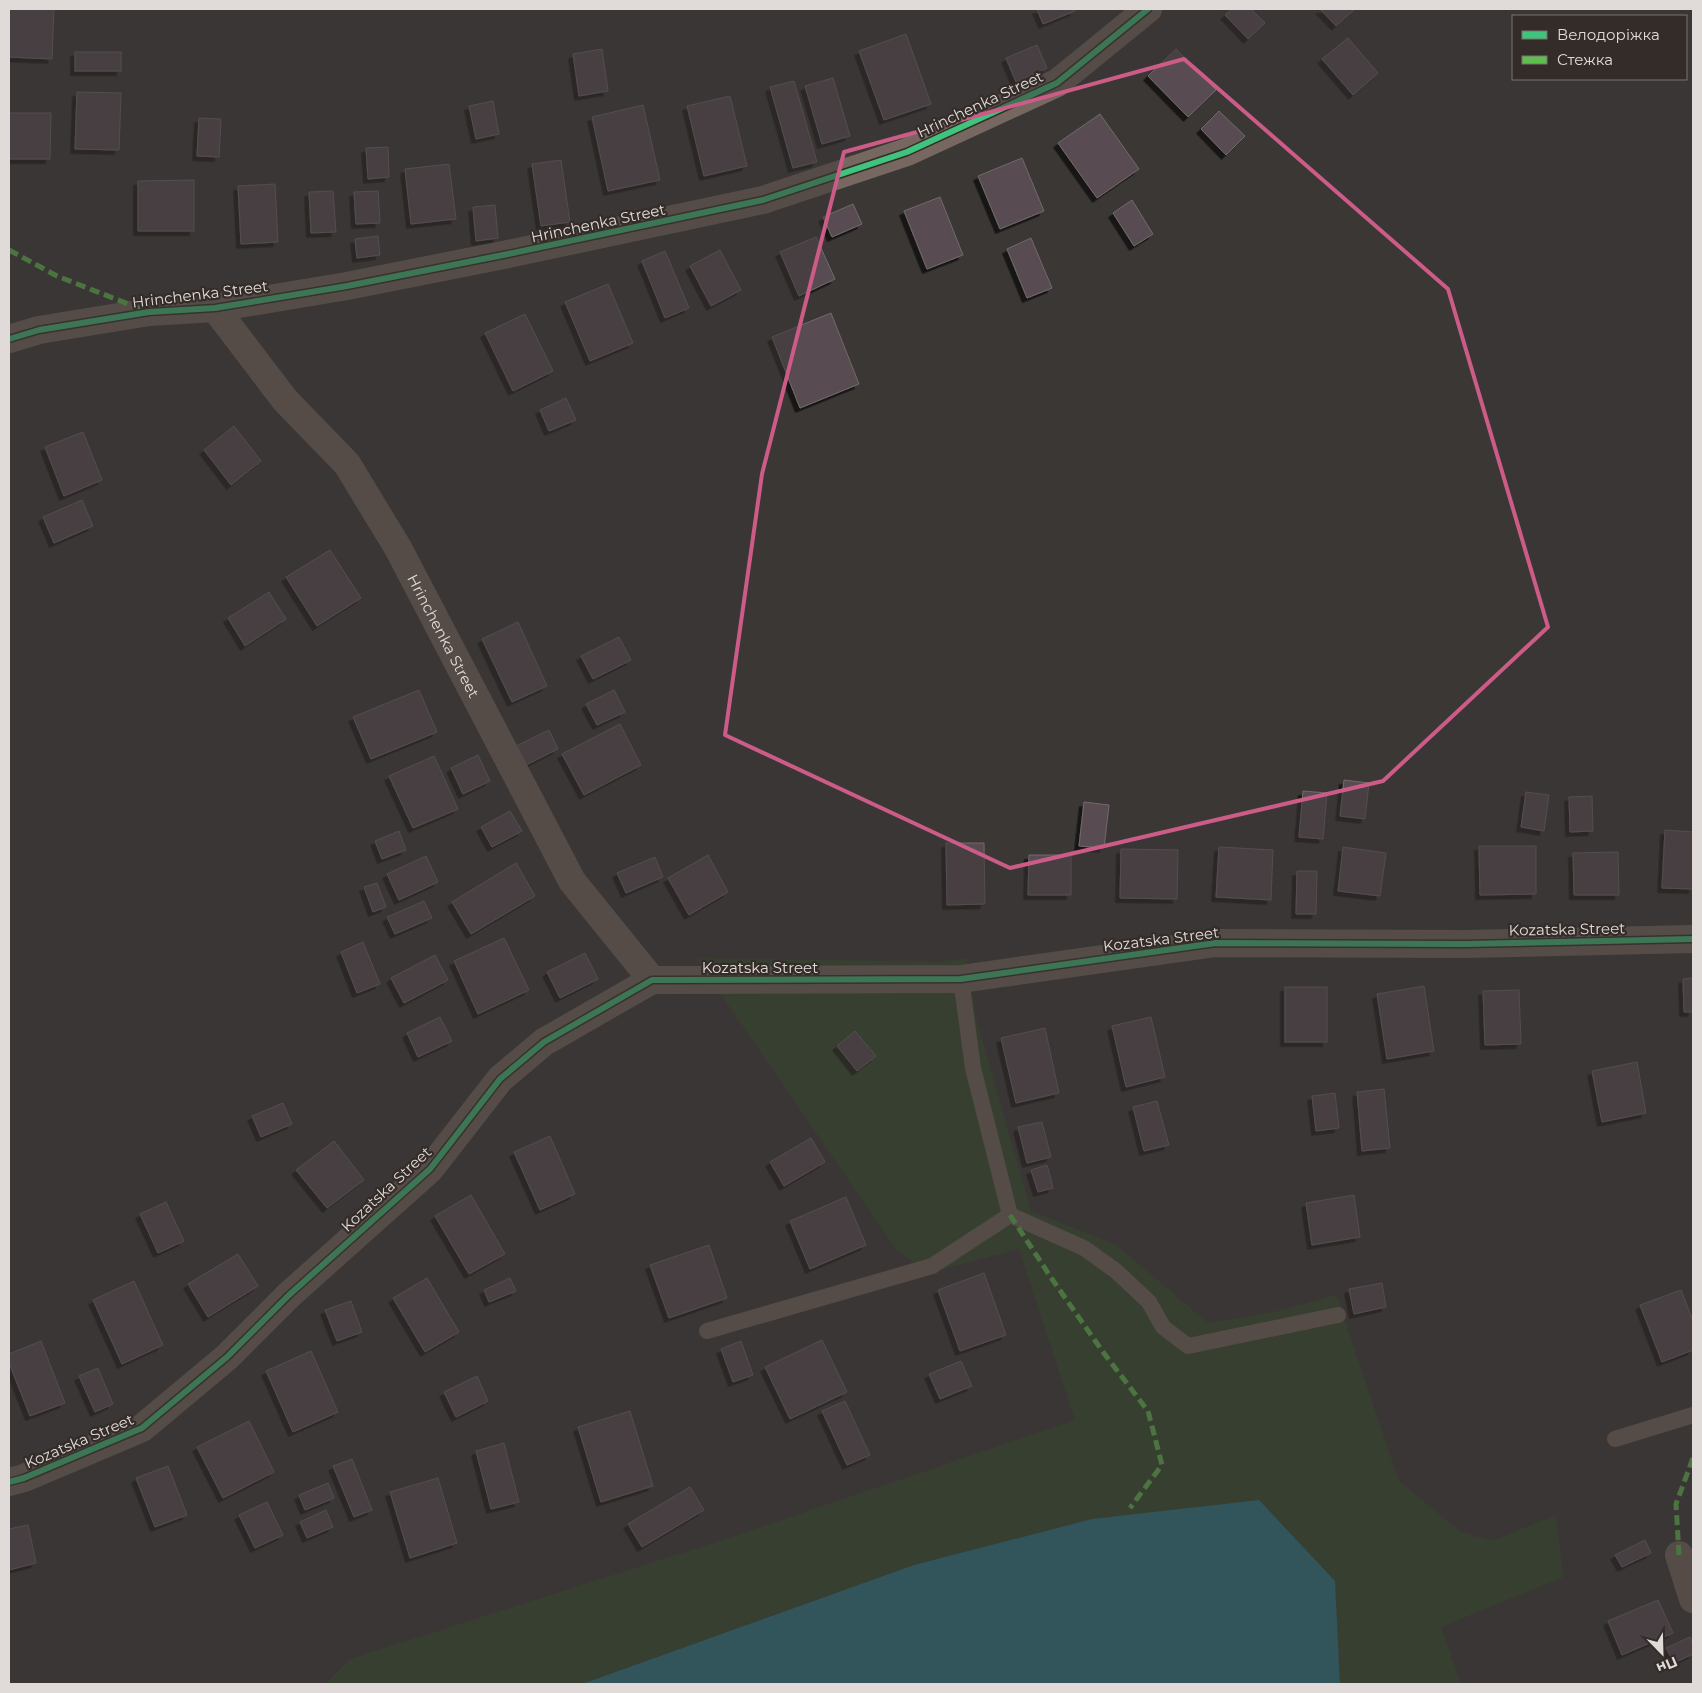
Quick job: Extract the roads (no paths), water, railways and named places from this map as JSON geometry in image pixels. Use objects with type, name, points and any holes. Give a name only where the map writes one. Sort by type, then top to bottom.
[{"type":"street","name":"Hrinchenka Street","points":[[9,339],[39,330],[149,312],[215,308],[384,279],[763,200],[907,152],[1057,83],[1148,9]]},
{"type":"street","name":"Hrinchenka Street","points":[[215,308],[285,400],[346,464],[398,548],[572,881],[652,980]]},
{"type":"street","name":"Kozatska Street","points":[[9,1482],[24,1478],[142,1428],[227,1357],[290,1295],[430,1169],[500,1079],[544,1042],[652,980],[961,979],[1216,943],[1465,944],[1693,939]]},
{"type":"street","points":[[1679,1555],[1693,1599]]},
{"type":"lane","points":[[961,979],[973,1068],[1010,1216]]},
{"type":"lane","points":[[1010,1216],[1084,1248],[1116,1271],[1149,1302],[1163,1327],[1188,1346],[1338,1315]]},
{"type":"lane","points":[[707,1331],[932,1266],[1010,1216]]},
{"type":"lane","points":[[1615,1438],[1693,1415]]},
{"type":"water","points":[[1259,1500],[1335,1581],[1340,1684],[582,1684],[914,1565],[1092,1519]]}]
